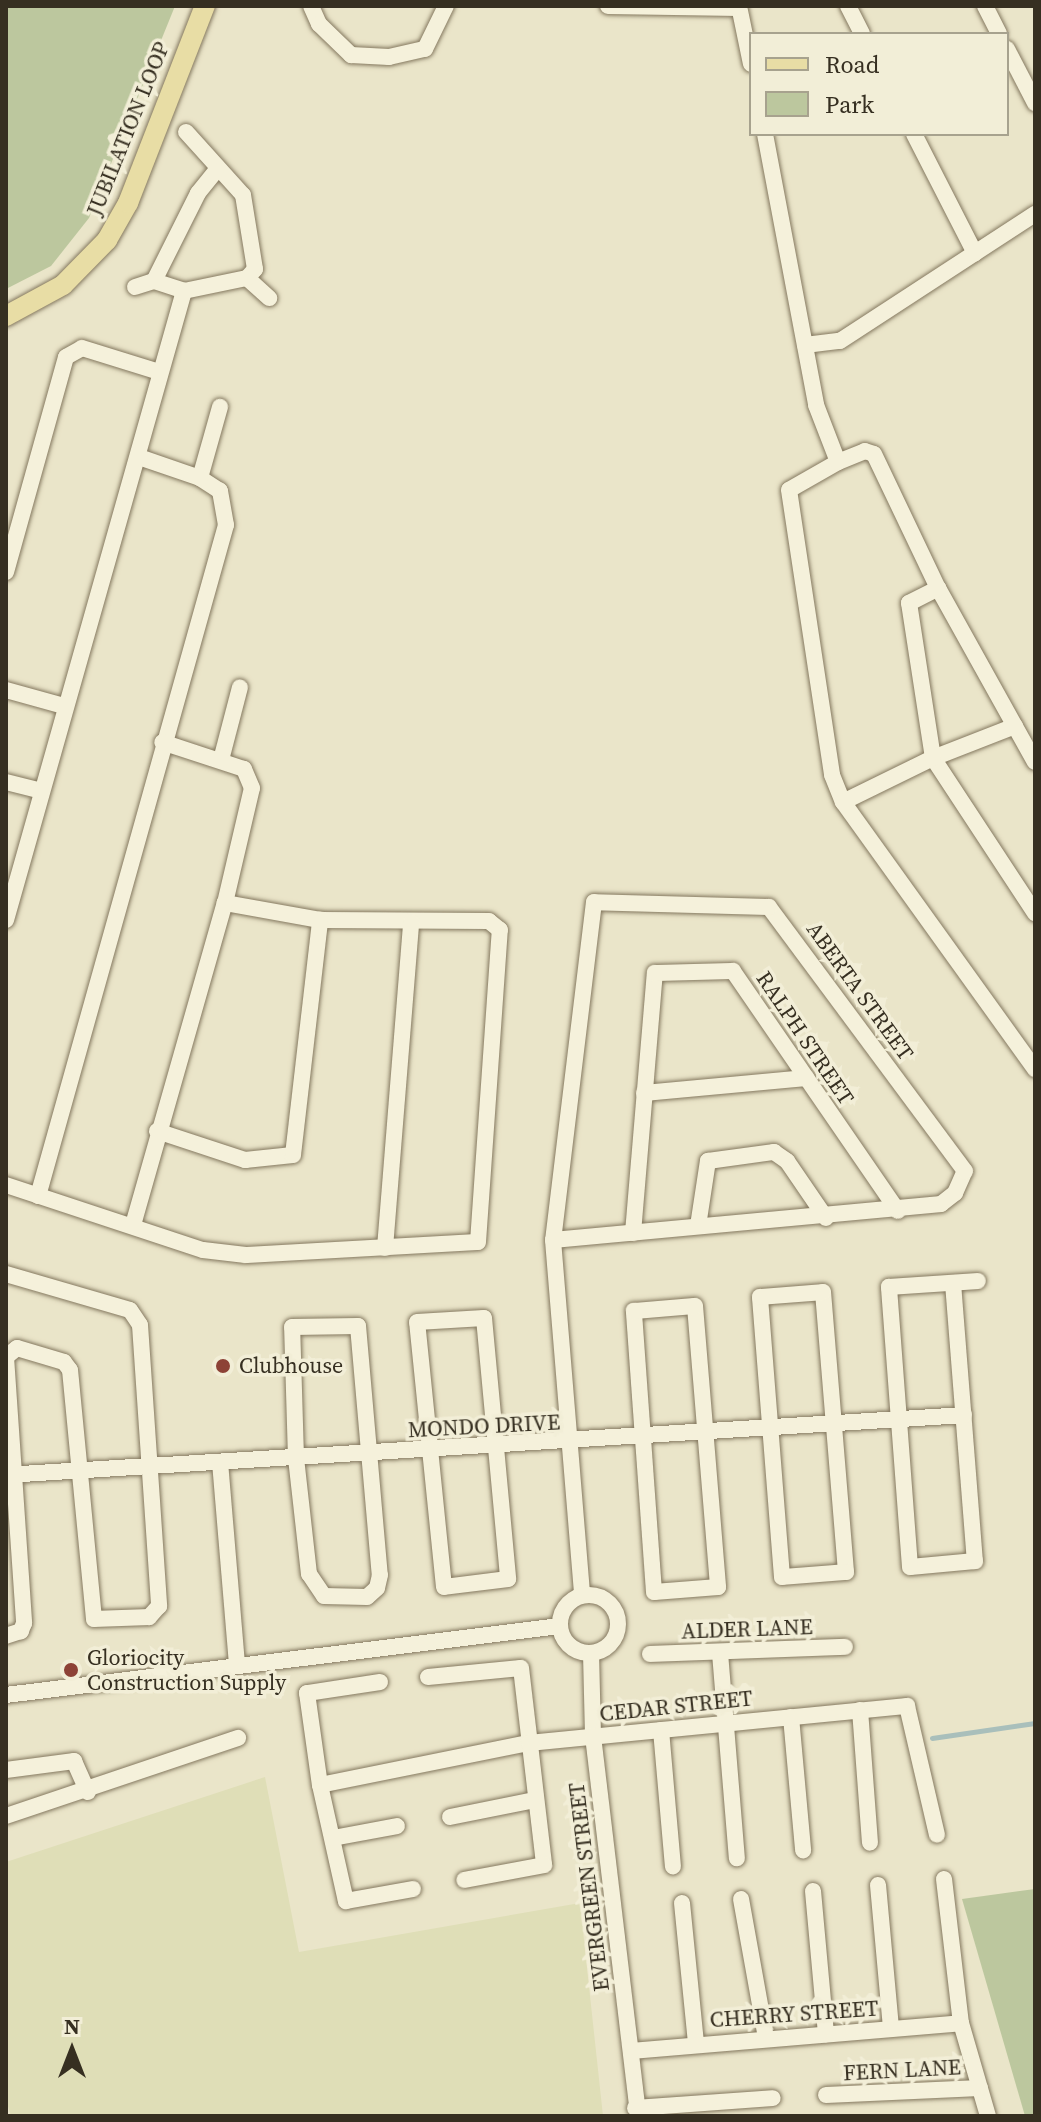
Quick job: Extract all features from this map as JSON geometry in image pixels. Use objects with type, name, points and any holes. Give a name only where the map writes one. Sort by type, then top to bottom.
[{"type":"main road","name":"JUBILATION LOOP","points":[[6,316],[63,285],[107,240],[128,203],[205,6]]},
{"type":"street","points":[[311,6],[319,24],[351,55],[389,57],[425,49],[446,6]]},
{"type":"street","points":[[608,6],[739,7],[749,54]]},
{"type":"street","points":[[848,6],[861,32]]},
{"type":"street","points":[[985,6],[998,32]]},
{"type":"street","points":[[1009,53],[1035,103]]},
{"type":"street","points":[[186,132],[216,171],[243,195],[256,256],[247,278]]},
{"type":"street","points":[[765,136],[816,405],[838,462]]},
{"type":"street","points":[[915,136],[975,253]]},
{"type":"street","points":[[154,281],[198,193],[216,171]]},
{"type":"street","points":[[805,345],[840,341],[1035,214]]},
{"type":"street","points":[[135,287],[154,281],[184,291],[247,278]]},
{"type":"street","points":[[247,278],[269,298]]},
{"type":"street","points":[[6,920],[64,706],[139,457],[159,372],[184,291]]},
{"type":"street","points":[[6,572],[66,357],[82,348],[159,372]]},
{"type":"street","points":[[200,478],[220,407]]},
{"type":"street","points":[[1035,762],[938,588],[874,454],[865,451],[838,462],[789,490],[832,775],[843,802],[1035,1069]]},
{"type":"street","points":[[38,1196],[162,742],[226,525],[220,491],[200,478],[139,457]]},
{"type":"street","points":[[938,588],[909,603],[933,758],[1035,913]]},
{"type":"street","points":[[221,760],[240,687]]},
{"type":"street","points":[[6,690],[64,706]]},
{"type":"street","points":[[843,802],[933,758],[1015,726]]},
{"type":"street","points":[[133,1225],[157,1131],[225,903],[252,788],[244,769],[162,742]]},
{"type":"street","points":[[6,782],[42,791]]},
{"type":"street","name":"ABERTA STREET","points":[[553,1240],[826,1218],[941,1204],[955,1193],[965,1171],[769,907],[594,902],[553,1240],[582,1595]]},
{"type":"street","points":[[6,1185],[203,1250],[246,1255],[478,1242],[500,930],[489,921],[320,920],[225,903]]},
{"type":"street","points":[[157,1131],[245,1160],[293,1155],[320,920]]},
{"type":"street","points":[[385,1248],[411,922]]},
{"type":"street","name":"RALPH STREET","points":[[633,1233],[655,973],[733,971],[898,1211]]},
{"type":"street","points":[[644,1093],[806,1078]]},
{"type":"street","points":[[698,1226],[708,1161],[774,1152],[787,1161],[826,1218]]},
{"type":"street","points":[[6,1274],[130,1310],[140,1325],[159,1606],[149,1617],[102,1622],[91,1613],[68,1365],[17,1348],[6,1357],[9,1475],[24,1623],[21,1631],[6,1636]]},
{"type":"street","points":[[953,1283],[975,1561],[910,1567],[889,1287],[978,1281]]},
{"type":"street","points":[[823,1292],[834,1424],[846,1572],[782,1577],[760,1297],[823,1292]]},
{"type":"street","points":[[695,1306],[706,1433],[718,1587],[654,1592],[634,1311],[695,1306]]},
{"type":"street","points":[[484,1318],[508,1579],[444,1587],[431,1450],[417,1322],[484,1318]]},
{"type":"street","points":[[358,1326],[380,1575],[377,1588],[367,1597],[324,1596],[315,1586],[296,1458],[292,1327],[358,1326]]},
{"type":"street","name":"MONDO DRIVE","points":[[9,1475],[569,1443],[964,1415]]},
{"type":"street","points":[[220,1462],[237,1665]]},
{"type":"street","points":[[582,1595],[610,1602],[618,1619],[609,1646],[591,1653],[574,1648],[560,1626],[563,1610],[582,1595]]},
{"type":"street","points":[[6,1695],[560,1626]]},
{"type":"street","name":"ALDER LANE","points":[[650,1654],[845,1647]]},
{"type":"street","name":"EVERGREEN STREET","points":[[591,1653],[593,1736],[636,2112]]},
{"type":"street","points":[[720,1653],[737,1858]]},
{"type":"street","points":[[428,1677],[521,1668],[544,1865],[464,1880]]},
{"type":"street","points":[[380,1682],[307,1693],[320,1785],[346,1901],[413,1889]]},
{"type":"street","name":"CEDAR STREET","points":[[320,1785],[529,1743],[907,1706],[937,1835]]},
{"type":"street","points":[[860,1710],[870,1843]]},
{"type":"street","points":[[791,1717],[803,1850]]},
{"type":"street","points":[[661,1730],[673,1866]]},
{"type":"street","points":[[6,1816],[88,1792],[238,1738]]},
{"type":"street","points":[[6,1770],[74,1761],[88,1792]]},
{"type":"street","points":[[450,1817],[535,1800]]},
{"type":"street","points":[[333,1838],[397,1826]]},
{"type":"street","points":[[944,1879],[961,2023],[988,2116]]},
{"type":"street","points":[[878,1885],[891,2028]]},
{"type":"street","points":[[813,1891],[826,2034]]},
{"type":"street","points":[[741,1899],[766,2038]]},
{"type":"street","points":[[682,1903],[696,2043]]},
{"type":"street","name":"CHERRY STREET","points":[[631,2051],[696,2043],[961,2023]]},
{"type":"street","name":"FERN LANE","points":[[826,2095],[980,2088]]},
{"type":"street","points":[[636,2112],[773,2098]]},
{"type":"green space","points":[[6,6],[175,6],[89,218],[51,266],[6,289]]},
{"type":"green space","points":[[265,1777],[299,1952],[580,1903],[603,2116],[11,2116],[6,2100],[6,1862]]},
{"type":"green space","points":[[1035,1889],[1035,2116],[1025,2116],[962,1899]]},
{"type":"waterway","points":[[932,1738],[1035,1723]]},
{"type":"place","name":"Clubhouse","points":[[223,1366]]},
{"type":"place","name":"Gloriocity Construction Supply","points":[[71,1670]]}]
